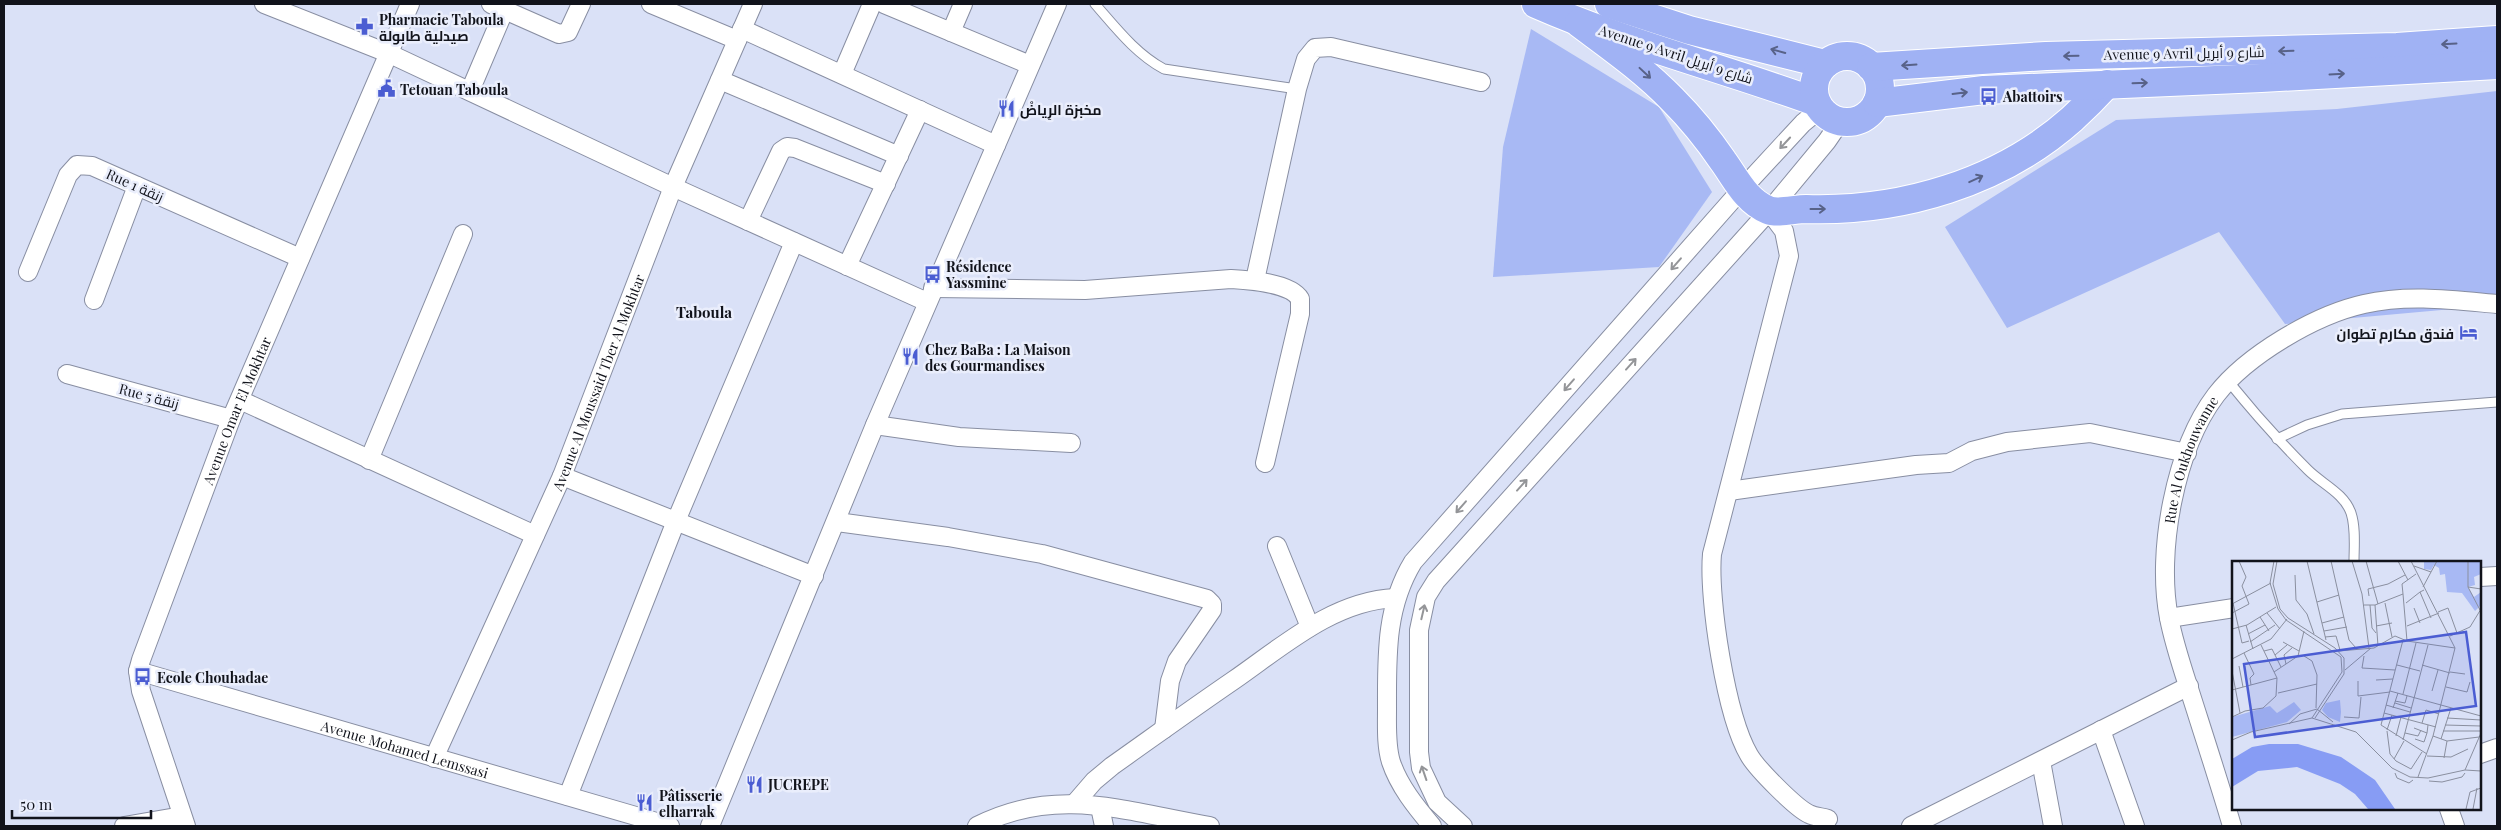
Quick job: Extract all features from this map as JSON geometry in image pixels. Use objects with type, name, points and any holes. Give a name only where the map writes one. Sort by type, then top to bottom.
[{"type":"highway","name":"Avenue 9 Avril شارع 9 أبريل","points":[[1536,4],[1646,46],[1740,74],[1825,111]]},
{"type":"highway","name":"Avenue 9 Avril شارع 9 أبريل","points":[[1608,4],[1689,30],[1826,64],[1832,60],[1849,56],[1871,67],[2046,56],[2377,48],[2497,40]]},
{"type":"highway","points":[[1579,22],[1634,63],[1673,100],[1706,138],[1741,190],[1769,211],[1817,210],[1888,204],[1960,186],[2003,166],[2036,146],[2071,120],[2107,84]]},
{"type":"highway","points":[[1826,64],[1816,77],[1814,86],[1825,111],[1862,119],[1873,109],[1880,95],[1878,80],[1871,67]]},
{"type":"highway","name":"Avenue 9 Avril شارع 9 أبريل","points":[[1877,102],[1984,90],[2497,65]]},
{"type":"street","points":[[264,4],[287,8],[390,54],[673,187],[847,266],[930,295],[1077,290],[1231,279],[1256,280],[1292,290],[1298,294],[1301,306],[1265,463]]},
{"type":"street","name":"Avenue Omar El Mokhtar","points":[[138,671],[232,419],[410,4]]},
{"type":"street","points":[[470,92],[498,8],[553,33],[563,34],[571,27],[581,4]]},
{"type":"street","points":[[651,4],[740,35],[842,74],[996,145]]},
{"type":"street","name":"Avenue Al Moussaid Tber Al Mokhtar","points":[[434,758],[562,476],[673,187],[752,4]]},
{"type":"street","points":[[842,74],[872,4]]},
{"type":"street","points":[[884,4],[1030,65]]},
{"type":"street","points":[[951,32],[964,4]]},
{"type":"street","points":[[710,826],[837,522],[875,425],[1057,4]]},
{"type":"street","points":[[1256,280],[1297,89],[1310,53],[1322,46],[1481,82]]},
{"type":"street","points":[[720,80],[899,156]]},
{"type":"street","points":[[847,266],[920,110]]},
{"type":"street","points":[[1449,814],[1430,826],[1407,793],[1390,761],[1386,648],[1395,598],[1402,579],[1413,562],[1741,190],[1803,123],[1825,111],[1827,141],[1769,211],[1436,581],[1426,597],[1419,630],[1419,752],[1421,768],[1437,802],[1463,826]]},
{"type":"street","points":[[748,221],[780,151],[787,147],[795,148],[886,184]]},
{"type":"street","name":"Rue 1 زنقة","points":[[28,272],[72,168],[77,165],[92,166],[300,258]]},
{"type":"street","points":[[94,300],[138,186]]},
{"type":"street","points":[[1769,211],[1784,231],[1788,256],[1712,554],[1711,587],[1724,670],[1738,727],[1750,756],[1756,765],[1804,811],[1828,819]]},
{"type":"street","points":[[369,460],[463,234]]},
{"type":"street","points":[[568,796],[676,521],[794,242]]},
{"type":"street","name":"Rue Al Oukhouwanne","points":[[2232,826],[2188,686],[2169,618],[2166,571],[2167,528],[2187,452],[2203,416],[2216,395],[2258,356],[2312,323],[2363,304],[2405,298],[2497,304]]},
{"type":"street","name":"Rue 5 زنقة","points":[[67,374],[232,419]]},
{"type":"street","points":[[240,400],[535,535]]},
{"type":"street","points":[[875,425],[959,437],[1072,443]]},
{"type":"street","points":[[1729,491],[1916,465],[1949,463],[1972,451],[2007,442],[2090,433],[2187,452]]},
{"type":"street","points":[[562,476],[814,576]]},
{"type":"street","points":[[837,522],[948,537],[1042,554],[1207,599],[1212,604],[1212,610],[1184,650],[1170,681],[1164,729]]},
{"type":"street","points":[[1277,546],[1310,627]]},
{"type":"street","points":[[2481,578],[2497,576]]},
{"type":"street","points":[[1075,803],[1094,781],[1164,729],[1310,627],[1346,608],[1378,599],[1395,598]]},
{"type":"street","points":[[2169,618],[2232,608]]},
{"type":"street","points":[[124,826],[184,821],[141,691],[138,671]]},
{"type":"street","name":"Avenue Mohamed Lemssasi","points":[[138,671],[665,825]]},
{"type":"street","points":[[1911,826],[2188,686]]},
{"type":"street","points":[[2102,730],[2134,826]]},
{"type":"street","points":[[2481,754],[2497,748]]},
{"type":"street","points":[[2041,761],[2053,826]]},
{"type":"street","points":[[977,826],[1042,805],[1075,803],[1210,826]]},
{"type":"street","points":[[1100,807],[1104,826]]},
{"type":"street","points":[[2449,810],[2455,826]]},
{"type":"lane","points":[[1095,4],[1134,47],[1150,62],[1164,69],[1297,89]]},
{"type":"lane","points":[[2229,382],[2259,420],[2277,439],[2310,473],[2344,501],[2352,521],[2354,561]]},
{"type":"lane","points":[[2277,439],[2307,425],[2342,414],[2497,402]]},
{"type":"shaded area","points":[[1531,29],[1659,107],[1712,192],[1659,267],[1493,277],[1503,147]]},
{"type":"shaded area","points":[[2497,91],[2497,305],[2285,324],[2219,232],[2007,328],[1945,227],[2116,120],[2337,109]]},
{"type":"place","name":"Pharmacie Taboula صيدلية طابولة","points":[[365,27]]},
{"type":"place","name":"Tetouan Taboula","points":[[386,89]]},
{"type":"place","name":"Abattoirs","points":[[1989,96]]},
{"type":"place","name":"مخبزة الرِياضْ","points":[[1006,109]]},
{"type":"place","name":"Résidence Yassmine","points":[[932,274]]},
{"type":"place","name":"فندق مكارم تطوان","points":[[2468,333]]},
{"type":"place","name":"Chez BaBa : La Maison des Gourmandises","points":[[911,357]]},
{"type":"place","name":"Ecole Chouhadae","points":[[143,677]]},
{"type":"place","name":"JUCREPE","points":[[754,784]]},
{"type":"place","name":"Pâtisserie elharrak","points":[[645,803]]},
{"type":"district","name":"Taboula","points":[[704,312]]}]
